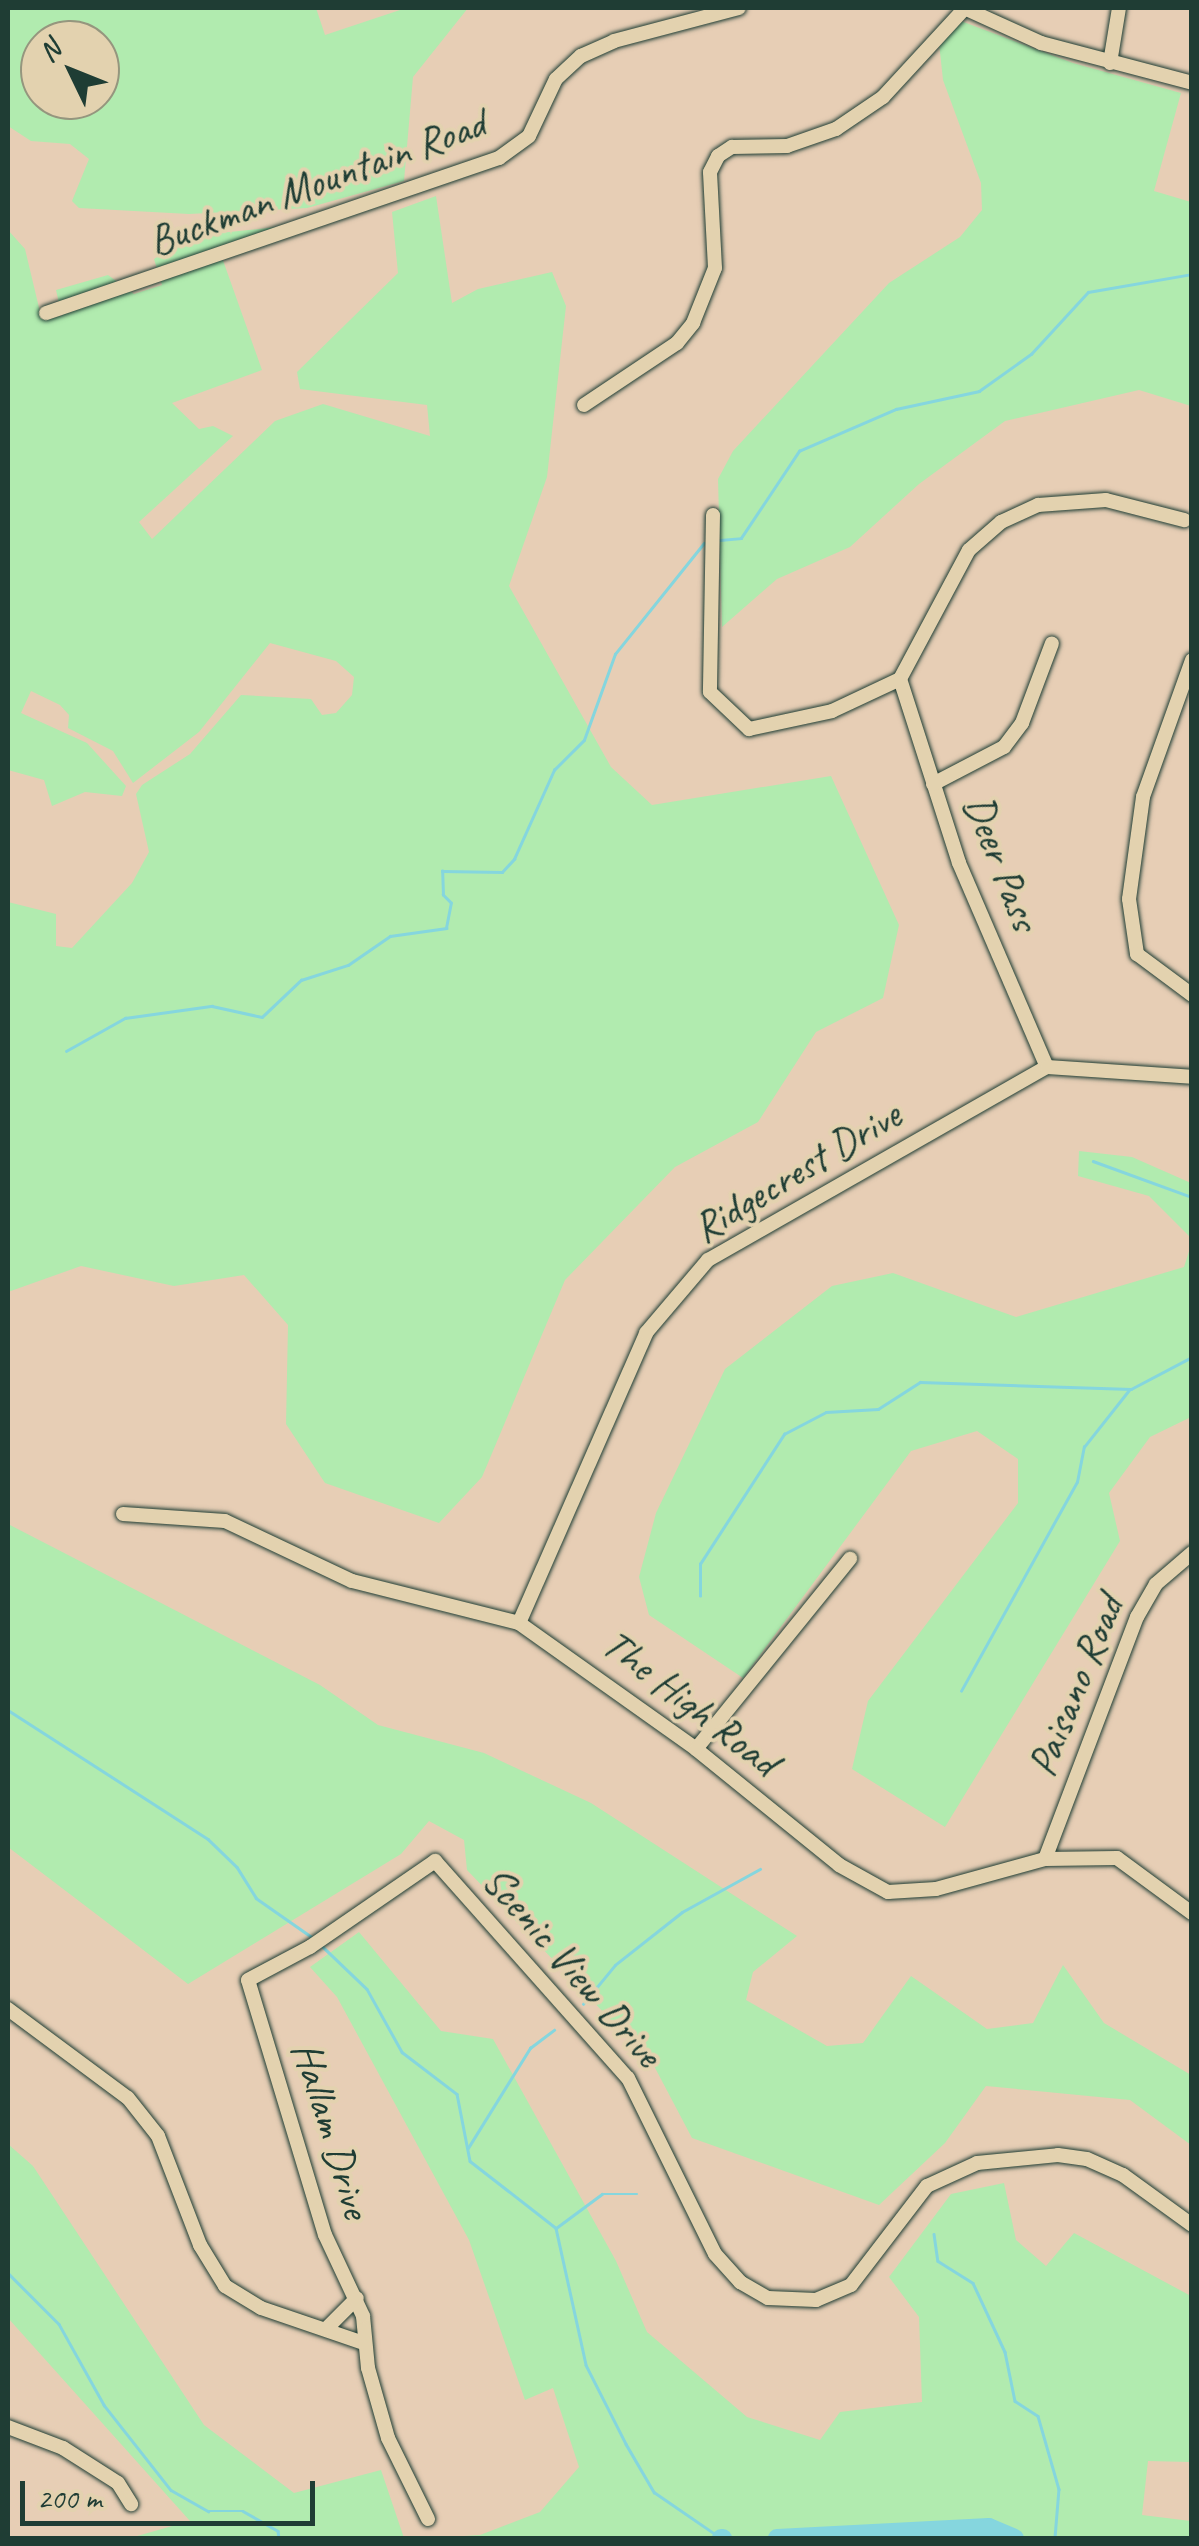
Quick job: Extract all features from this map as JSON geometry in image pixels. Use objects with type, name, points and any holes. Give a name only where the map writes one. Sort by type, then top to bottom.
[{"type":"street","name":"Buckman Mountain Road","points":[[46,313],[498,158],[529,136],[556,79],[582,56],[614,41],[739,8]]},
{"type":"street","points":[[584,405],[677,343],[692,322],[715,268],[710,172],[718,156],[732,148],[787,146],[836,130],[878,102],[964,8],[1041,42],[1192,83]]},
{"type":"street","points":[[1110,63],[1119,8]]},
{"type":"street","points":[[713,515],[710,692],[750,729],[832,711],[900,679],[968,550],[1001,522],[1038,505],[1106,500],[1188,516],[1192,536]]},
{"type":"street","points":[[933,784],[1004,747],[1022,723],[1052,644]]},
{"type":"street","points":[[1192,660],[1143,796],[1129,898],[1138,954],[1192,995]]},
{"type":"street","name":"Deer Pass","points":[[900,679],[960,863],[1047,1067]]},
{"type":"street","points":[[1047,1067],[1192,1077]]},
{"type":"street","name":"Ridgecrest Drive","points":[[519,1622],[646,1333],[708,1260],[1047,1067]]},
{"type":"street","name":"The High Road","points":[[123,1514],[225,1521],[352,1580],[519,1622],[696,1749],[847,1871],[888,1892],[936,1889],[1046,1859],[1117,1858],[1192,1913]]},
{"type":"street","name":"Paisano Road","points":[[1046,1859],[1137,1617],[1156,1584],[1192,1552]]},
{"type":"street","points":[[696,1749],[850,1558]]},
{"type":"street","name":"Scenic View Drive","points":[[248,1980],[435,1861],[628,2078],[715,2254],[740,2282],[768,2298],[816,2300],[851,2285],[927,2186],[977,2164],[1058,2155],[1088,2159],[1123,2175],[1192,2225]]},
{"type":"street","name":"Hallam Drive","points":[[248,1980],[325,2236],[357,2298],[363,2343],[388,2438],[428,2518]]},
{"type":"street","points":[[8,2009],[128,2098],[172,2162],[200,2245],[225,2286],[242,2300],[363,2343]]},
{"type":"street","points":[[327,2328],[357,2298]]},
{"type":"street","points":[[8,2428],[39,2434],[118,2483],[131,2504]]},
{"type":"green space","points":[[8,8],[316,8],[325,35],[406,8],[468,8],[413,77],[404,181],[307,208],[189,214],[79,208],[72,201],[89,159],[70,144],[31,141],[8,126]]},
{"type":"green space","points":[[961,21],[1073,63],[1181,93],[1154,191],[1191,202],[1191,406],[1139,390],[1005,421],[919,484],[850,547],[777,579],[722,627],[718,479],[733,451],[889,283],[960,237],[982,210],[981,183],[943,80],[939,43]]},
{"type":"green space","points":[[436,196],[452,303],[478,289],[552,272],[566,306],[547,477],[509,586],[611,767],[652,805],[831,776],[899,925],[883,998],[816,1032],[758,1122],[675,1167],[565,1280],[482,1477],[439,1523],[325,1483],[286,1424],[288,1325],[244,1275],[174,1286],[81,1266],[8,1292],[8,902],[56,914],[56,946],[72,948],[132,883],[149,852],[136,794],[142,785],[190,754],[241,695],[311,699],[322,715],[336,713],[352,695],[354,677],[336,661],[270,643],[199,732],[133,783],[113,751],[68,728],[69,715],[60,705],[31,691],[21,713],[87,743],[126,786],[122,796],[85,792],[52,806],[44,780],[8,770],[8,230],[25,249],[41,316],[62,316],[56,290],[108,275],[134,294],[162,285],[154,259],[190,236],[297,225],[220,252],[262,370],[172,403],[199,429],[213,426],[233,436],[139,522],[152,539],[275,421],[323,404],[430,436],[427,405],[300,389],[297,372],[398,273],[392,212]]},
{"type":"green space","points":[[1079,1151],[1132,1157],[1191,1183],[1191,1238],[1149,1196],[1078,1176]]},
{"type":"green space","points":[[1191,1245],[1191,1417],[1150,1437],[1109,1493],[1120,1541],[945,1827],[852,1769],[868,1701],[1018,1503],[1018,1459],[977,1431],[911,1451],[743,1678],[649,1615],[639,1577],[656,1513],[725,1369],[832,1286],[893,1273],[1016,1317],[1184,1267]]},
{"type":"green space","points":[[8,1524],[320,1685],[378,1725],[484,1753],[591,1803],[797,1936],[753,1972],[746,2000],[827,2046],[863,2043],[911,1976],[987,2029],[1033,2023],[1063,1965],[1104,2023],[1191,2075],[1191,2145],[1130,2100],[986,2086],[945,2143],[879,2205],[692,2138],[653,2064],[467,1870],[464,1840],[429,1821],[401,1854],[188,1984],[8,1847]]},
{"type":"green space","points":[[359,1932],[441,2031],[493,2039],[616,2261],[647,2332],[747,2417],[820,2440],[840,2412],[922,2402],[919,2317],[889,2277],[951,2194],[1004,2183],[1016,2240],[1046,2266],[1074,2233],[1191,2296],[1191,2462],[1148,2461],[1142,2515],[1191,2521],[1191,2538],[432,2538],[480,2535],[540,2512],[579,2467],[553,2388],[525,2400],[469,2240],[337,1997],[310,1967]]},
{"type":"green space","points":[[8,2144],[33,2166],[204,2425],[294,2493],[381,2470],[404,2538],[130,2538],[190,2521],[8,2318]]},
{"type":"waterway","points":[[720,540],[741,538],[799,451],[896,409],[979,391],[1031,354],[1088,292],[1192,274]]},
{"type":"waterway","points":[[66,1051],[125,1018],[212,1006],[262,1017],[301,980],[348,965],[390,936],[446,928],[451,903],[443,895],[442,871],[502,872],[514,859],[554,770],[584,740],[615,654],[704,543]]},
{"type":"waterway","points":[[1093,1161],[1192,1197]]},
{"type":"waterway","points":[[700,1596],[700,1564],[784,1434],[826,1412],[878,1409],[920,1382],[1131,1389],[1192,1357]]},
{"type":"waterway","points":[[961,1691],[1077,1482],[1084,1447],[1129,1390]]},
{"type":"waterway","points":[[8,1710],[208,1839],[237,1867],[256,1898],[312,1937]]},
{"type":"waterway","points":[[583,2004],[615,1965],[682,1912],[760,1869]]},
{"type":"waterway","points":[[322,1946],[367,1989],[402,2052],[457,2094],[470,2161],[556,2228],[586,2365],[626,2444],[654,2492],[721,2538]]},
{"type":"waterway","points":[[468,2148],[530,2048],[554,2030]]},
{"type":"waterway","points":[[556,2228],[602,2194],[637,2194]]},
{"type":"waterway","points":[[934,2234],[938,2261],[973,2283],[1005,2352],[1015,2401],[1038,2416],[1059,2489],[1055,2538]]},
{"type":"waterway","points":[[8,2273],[59,2324],[104,2405],[171,2490],[208,2511],[243,2511],[278,2531],[279,2538]]},
{"type":"waterway","points":[[777,2538],[989,2527],[1015,2538]]},
{"type":"waterway","points":[[894,2538],[896,2532]]}]
